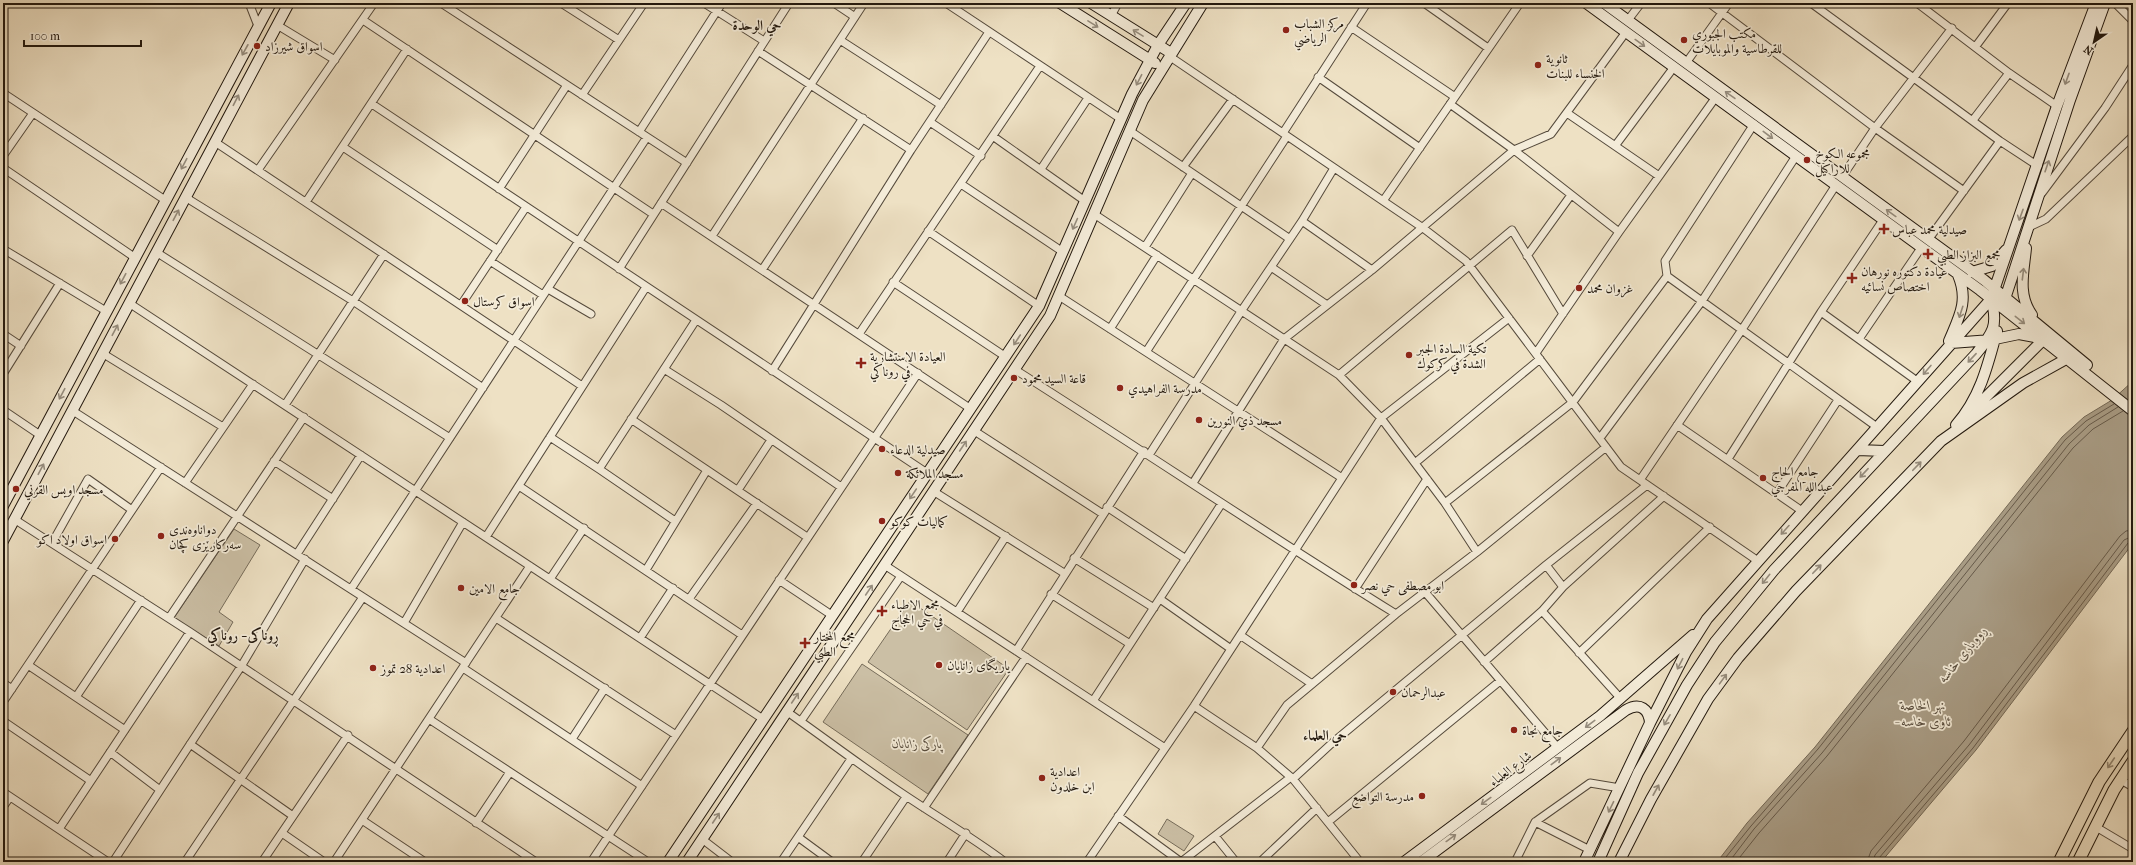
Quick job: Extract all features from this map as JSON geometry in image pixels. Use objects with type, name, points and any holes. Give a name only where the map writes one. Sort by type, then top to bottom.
[{"type":"main road","points":[[2059,862],[2099,782],[2133,731]]},
{"type":"main road","points":[[2078,862],[2121,780],[2133,762]]},
{"type":"street","points":[[249,3],[258,26]]},
{"type":"street","points":[[3,506],[134,257],[271,3]]},
{"type":"street","points":[[3,541],[289,3]]},
{"type":"street","points":[[258,170],[374,3]]},
{"type":"street","points":[[441,3],[451,6],[582,95],[687,163]]},
{"type":"street","points":[[561,3],[619,40]]},
{"type":"street","points":[[582,95],[644,3]]},
{"type":"street","points":[[704,3],[764,41]]},
{"type":"street","points":[[639,132],[722,3]]},
{"type":"street","points":[[619,269],[789,3]]},
{"type":"street","points":[[834,3],[855,17]]},
{"type":"street","points":[[712,236],[864,3]]},
{"type":"street","points":[[946,3],[1121,120]]},
{"type":"street","points":[[1060,3],[1162,67]]},
{"type":"street","points":[[1091,3],[1158,45],[1170,55],[1285,135],[1423,228],[1469,265],[1621,467],[1758,561]]},
{"type":"street","points":[[1111,16],[1118,3]]},
{"type":"street","points":[[668,862],[1039,306],[1121,120],[1150,59],[1186,3]]},
{"type":"street","points":[[687,862],[786,711],[886,566],[973,430],[1050,316],[1143,100],[1162,67],[1203,3]]},
{"type":"street","points":[[1146,352],[1241,206],[1285,135],[1318,77],[1366,3]]},
{"type":"street","points":[[1424,3],[1488,48]]},
{"type":"street","points":[[1383,201],[1520,3]]},
{"type":"street","points":[[1586,3],[1796,156],[1839,181],[1883,220],[1972,272],[1996,289],[2038,323],[2133,411]]},
{"type":"street","points":[[1604,3],[1839,181],[1925,244],[1958,275],[2068,358],[2133,404]]},
{"type":"street","points":[[1628,20],[1641,3]]},
{"type":"street","points":[[1709,3],[1875,128],[1964,191]]},
{"type":"street","points":[[1686,64],[1729,3]]},
{"type":"street","points":[[1812,3],[2000,141],[2038,166]]},
{"type":"street","points":[[1917,3],[1976,46],[2009,73],[2057,106]]},
{"type":"street","points":[[1976,46],[2008,3]]},
{"type":"street","points":[[1584,862],[1650,723],[1701,627],[1991,299],[1996,289],[2057,106],[2096,3]]},
{"type":"street","points":[[1598,862],[1638,773],[1683,691],[1715,642],[1774,570],[1885,450],[1976,354],[1992,340],[2070,100],[2106,3]]},
{"type":"street","points":[[2115,3],[2133,21]]},
{"type":"street","points":[[363,20],[654,214]]},
{"type":"street","points":[[277,25],[334,60]]},
{"type":"street","points":[[1351,27],[1455,97]]},
{"type":"street","points":[[1640,480],[1741,331],[1875,128],[1952,28]]},
{"type":"street","points":[[772,371],[911,150],[989,32]]},
{"type":"street","points":[[1193,483],[1284,339],[1372,270],[1514,150],[1551,134],[1626,32]]},
{"type":"street","points":[[840,40],[941,104]]},
{"type":"street","points":[[306,202],[408,49]]},
{"type":"street","points":[[758,51],[911,150]]},
{"type":"street","points":[[2036,201],[2105,108],[2133,65]]},
{"type":"street","points":[[859,334],[893,282],[994,137],[1040,66]]},
{"type":"street","points":[[1615,146],[1674,66]]},
{"type":"street","points":[[1972,120],[2009,73]]},
{"type":"street","points":[[232,74],[246,82]]},
{"type":"street","points":[[1318,77],[1420,148]]},
{"type":"street","points":[[499,189],[567,85]]},
{"type":"street","points":[[3,93],[165,200]]},
{"type":"street","points":[[1536,353],[1619,232],[1716,97]]},
{"type":"street","points":[[1041,169],[1088,98]]},
{"type":"street","points":[[1183,167],[1233,99]]},
{"type":"street","points":[[372,104],[927,474]]},
{"type":"street","points":[[1450,104],[1514,150],[1619,232]]},
{"type":"street","points":[[3,156],[33,113]]},
{"type":"street","points":[[1567,113],[1659,176]]},
{"type":"street","points":[[762,270],[863,118]]},
{"type":"street","points":[[930,122],[980,156]]},
{"type":"street","points":[[1446,503],[1573,402],[1667,276],[1665,261],[1754,124]]},
{"type":"street","points":[[1130,131],[1290,239]]},
{"type":"street","points":[[2029,227],[2046,219],[2133,136]]},
{"type":"street","points":[[351,589],[647,137]]},
{"type":"street","points":[[994,137],[1085,201]]},
{"type":"street","points":[[1859,339],[1925,244],[2000,141]]},
{"type":"street","points":[[215,142],[582,386]]},
{"type":"street","points":[[343,147],[498,250]]},
{"type":"street","points":[[1600,438],[1702,301],[1796,156]]},
{"type":"street","points":[[3,168],[134,257]]},
{"type":"street","points":[[1016,651],[1107,507],[1194,384],[1302,221],[1334,168]]},
{"type":"street","points":[[1145,247],[1192,173]]},
{"type":"street","points":[[961,184],[1063,252]]},
{"type":"street","points":[[1527,256],[1571,195]]},
{"type":"street","points":[[185,197],[352,301],[483,388]]},
{"type":"street","points":[[661,203],[970,409]]},
{"type":"street","points":[[461,305],[526,207]]},
{"type":"street","points":[[1094,214],[1339,375],[1381,418],[1446,503],[1477,552]]},
{"type":"street","points":[[1728,459],[1821,312],[1883,220]]},
{"type":"street","points":[[1302,221],[1372,270]]},
{"type":"street","points":[[2029,227],[2022,293],[2027,308],[2038,323]]},
{"type":"street","points":[[1339,375],[1512,230],[1563,314]]},
{"type":"street","points":[[928,231],[1039,306]]},
{"type":"street","points":[[1972,272],[1985,269],[1995,264],[2012,242]]},
{"type":"street","points":[[3,249],[106,311]]},
{"type":"street","points":[[156,252],[450,438]]},
{"type":"street","points":[[285,405],[317,354],[384,254]]},
{"type":"street","points":[[1110,329],[1157,255]]},
{"type":"street","points":[[490,261],[545,292],[591,314]]},
{"type":"street","points":[[1271,267],[1327,305]]},
{"type":"street","points":[[1948,346],[1964,303],[1964,292],[1958,275]]},
{"type":"street","points":[[1667,276],[1741,331],[1877,427]]},
{"type":"street","points":[[893,282],[1006,357]]},
{"type":"street","points":[[3,374],[60,283]]},
{"type":"street","points":[[486,537],[646,287]]},
{"type":"street","points":[[1058,296],[1342,478]]},
{"type":"street","points":[[1619,862],[1684,738],[1708,698],[1738,658],[1796,591],[1963,418],[1977,394],[1986,370],[1995,321],[1991,299]]},
{"type":"street","points":[[129,302],[763,719]]},
{"type":"street","points":[[1821,312],[1917,381]]},
{"type":"street","points":[[1087,862],[1194,706],[1381,418],[1510,318]]},
{"type":"street","points":[[599,469],[696,320]]},
{"type":"street","points":[[3,334],[21,346]]},
{"type":"street","points":[[1948,346],[1992,340],[2019,334],[2044,339]]},
{"type":"street","points":[[1941,441],[2044,339]]},
{"type":"street","points":[[102,354],[223,426]]},
{"type":"street","points":[[1941,441],[2023,383],[2068,358]]},
{"type":"street","points":[[1415,463],[1540,359]]},
{"type":"street","points":[[664,369],[840,487]]},
{"type":"street","points":[[1014,369],[1193,483],[1294,551],[1396,614]]},
{"type":"street","points":[[591,862],[840,487],[918,374]]},
{"type":"street","points":[[185,483],[253,384]]},
{"type":"street","points":[[1777,493],[1838,400]]},
{"type":"street","points":[[3,410],[40,435]]},
{"type":"street","points":[[73,411],[404,623],[642,786]]},
{"type":"street","points":[[169,618],[304,417]]},
{"type":"street","points":[[631,419],[807,537]]},
{"type":"street","points":[[1678,425],[1802,511]]},
{"type":"street","points":[[973,430],[1103,514]]},
{"type":"street","points":[[550,437],[675,521]]},
{"type":"street","points":[[738,490],[771,440]]},
{"type":"street","points":[[1257,748],[1287,705],[1396,614],[1477,552],[1606,447]]},
{"type":"street","points":[[1857,450],[1885,450]]},
{"type":"street","points":[[296,554],[361,455]]},
{"type":"street","points":[[274,461],[333,499]]},
{"type":"street","points":[[3,702],[161,467]]},
{"type":"street","points":[[646,570],[707,470]]},
{"type":"street","points":[[52,543],[88,479],[132,510]]},
{"type":"street","points":[[1355,589],[1427,479]]},
{"type":"street","points":[[1118,816],[1181,862],[1292,778],[1546,565],[1647,485]]},
{"type":"street","points":[[519,486],[742,635]]},
{"type":"street","points":[[933,491],[1064,573]]},
{"type":"street","points":[[1484,662],[1542,611],[1563,587],[1664,496]]},
{"type":"street","points":[[689,599],[757,503]]},
{"type":"street","points":[[1093,701],[1222,503]]},
{"type":"street","points":[[1107,507],[1186,559]]},
{"type":"street","points":[[14,519],[348,735],[396,769],[536,862]]},
{"type":"street","points":[[404,623],[463,522]]},
{"type":"street","points":[[1579,653],[1710,527]]},
{"type":"street","points":[[550,579],[584,528]]},
{"type":"street","points":[[957,612],[1006,536]]},
{"type":"street","points":[[1074,558],[1154,608]]},
{"type":"street","points":[[113,862],[242,666],[305,559]]},
{"type":"street","points":[[1546,565],[1563,587]]},
{"type":"street","points":[[334,862],[530,566]]},
{"type":"street","points":[[886,566],[1165,748]]},
{"type":"street","points":[[801,721],[901,576]]},
{"type":"street","points":[[779,580],[833,616]]},
{"type":"street","points":[[640,638],[673,588]]},
{"type":"street","points":[[1425,592],[1558,748]]},
{"type":"street","points":[[1051,594],[1130,644]]},
{"type":"street","points":[[185,862],[363,597]]},
{"type":"street","points":[[1160,599],[1231,649]]},
{"type":"street","points":[[76,697],[141,600]]},
{"type":"street","points":[[1542,611],[1621,699]]},
{"type":"street","points":[[496,618],[676,735]]},
{"type":"street","name":"شارع العلماء","points":[[1404,862],[1558,748],[1621,699],[1701,627]]},
{"type":"street","points":[[59,829],[190,632]]},
{"type":"street","points":[[1240,635],[1312,684]]},
{"type":"street","points":[[814,644],[826,652]]},
{"type":"street","points":[[924,808],[1026,657]]},
{"type":"street","points":[[28,665],[125,730]]},
{"type":"street","points":[[1328,822],[1500,680]]},
{"type":"street","points":[[3,683],[12,689]]},
{"type":"street","points":[[572,739],[604,688]]},
{"type":"street","points":[[1194,706],[1257,748],[1292,778],[1360,862]]},
{"type":"street","name":"شارع العلماء","points":[[1422,862],[1626,710],[1638,706],[1645,709],[1649,716],[1650,723]]},
{"type":"street","points":[[786,711],[906,797],[966,833],[1005,862]]},
{"type":"street","points":[[429,719],[648,862]]},
{"type":"street","points":[[3,721],[91,781]]},
{"type":"street","points":[[262,862],[348,735]]},
{"type":"street","points":[[190,744],[293,816]]},
{"type":"street","points":[[110,752],[160,790]]},
{"type":"street","points":[[781,862],[851,759]]},
{"type":"street","points":[[1629,768],[1638,773]]},
{"type":"street","points":[[476,823],[510,772]]},
{"type":"street","points":[[2121,780],[2133,787]]},
{"type":"street","points":[[1515,862],[1535,822],[1590,783],[1620,788]]},
{"type":"street","points":[[3,792],[108,862]]},
{"type":"street","points":[[3,807],[10,797]]},
{"type":"street","points":[[862,862],[906,797]]},
{"type":"street","points":[[1260,862],[1317,808]]},
{"type":"street","points":[[362,820],[425,862]]},
{"type":"street","points":[[1535,822],[1590,850]]},
{"type":"street","points":[[2096,827],[2133,849]]},
{"type":"street","points":[[282,833],[324,862]]},
{"type":"street","points":[[947,862],[966,833]]},
{"type":"street","points":[[1215,836],[1236,862]]},
{"type":"street","points":[[798,837],[832,862]]},
{"type":"street","points":[[702,839],[732,862]]},
{"type":"green space","points":[[234,529],[260,545],[219,612],[233,622],[219,646],[174,618]]},
{"type":"green space","name":"یاریگای زانایان","points":[[910,601],[1009,669],[967,730],[868,662]]},
{"type":"green space","name":"پارکی زانایان","points":[[862,664],[968,735],[928,794],[823,722]]},
{"type":"green space","points":[[1167,819],[1194,836],[1184,851],[1158,834]]},
{"type":"water","name":"نهر الخاصة - ئاوی خاسە","points":[[2133,381],[2133,543],[1976,750],[1881,862],[1717,862],[1747,823],[1815,747],[2062,437],[2084,417],[2112,400]]},
{"type":"place","name":"مركز الشباب الرياضي","points":[[1286,30]]},
{"type":"place","name":"مكتب الجبوري للقرطاسية والموبايلات","points":[[1684,40]]},
{"type":"place","name":"اسواق شيرزاد","points":[[257,46]]},
{"type":"place","name":"ثانوية الخنساء للبنات","points":[[1538,65]]},
{"type":"place","name":"مجموعه الكوخ للاراكيل","points":[[1807,160]]},
{"type":"place","name":"صيدلية محمد عباس","points":[[1884,229]]},
{"type":"place","name":"مجمع البزاز الطبي","points":[[1928,254]]},
{"type":"place","name":"عيادة دكتوره نورهان اختصاص نسائيه","points":[[1852,278]]},
{"type":"place","name":"غزوان محمد","points":[[1579,288]]},
{"type":"place","name":"اسواق كرستال","points":[[465,301]]},
{"type":"place","name":"تكية السادة الجبر الشدة في كركوك","points":[[1409,355]]},
{"type":"place","name":"العيادة الاستشارية في روناكي","points":[[861,363]]},
{"type":"place","name":"قاعة السيد محمود","points":[[1014,378]]},
{"type":"place","name":"مدرسة الفراهيدي","points":[[1120,388]]},
{"type":"place","name":"مسجد ذي النورين","points":[[1199,420]]},
{"type":"place","name":"صيدلية الدعاء","points":[[882,449]]},
{"type":"place","name":"مسجد الملائكة","points":[[898,473]]},
{"type":"place","name":"جامع الحاج عبدالله المفرجي","points":[[1763,478]]},
{"type":"place","name":"مسجد اويس القرني","points":[[16,489]]},
{"type":"place","name":"كماليات كوكو","points":[[882,521]]},
{"type":"place","name":"دواناوەندى سەركارێزى كچان","points":[[161,536]]},
{"type":"place","name":"اسواق اولاد اكو","points":[[115,539]]},
{"type":"place","name":"ابو مصطفى حي نصر","points":[[1354,585]]},
{"type":"place","name":"جامع الامين","points":[[461,588]]},
{"type":"place","name":"مجمع الاطباء في حي الحجاج","points":[[882,611]]},
{"type":"place","name":"مجمع المختار الطبي","points":[[805,643]]},
{"type":"place","name":"یاریگای زانایان","points":[[939,665]]},
{"type":"place","name":"اعدادية 28 تموز","points":[[373,668]]},
{"type":"place","name":"عبدالرحمان","points":[[1393,692]]},
{"type":"place","name":"جامع نجاة","points":[[1514,730]]},
{"type":"place","name":"اعدادية ابن خلدون","points":[[1042,778]]},
{"type":"place","name":"مدرسة التواضع","points":[[1422,796]]},
{"type":"district","name":"حي الوحدة","points":[[757,25]]},
{"type":"district","name":"ڕوناکی - روناكي","points":[[243,635]]},
{"type":"district","name":"حي العلماء","points":[[1325,735]]},
{"type":"water label","name":"ڕووباری خاسە","points":[[1962,654]]}]
